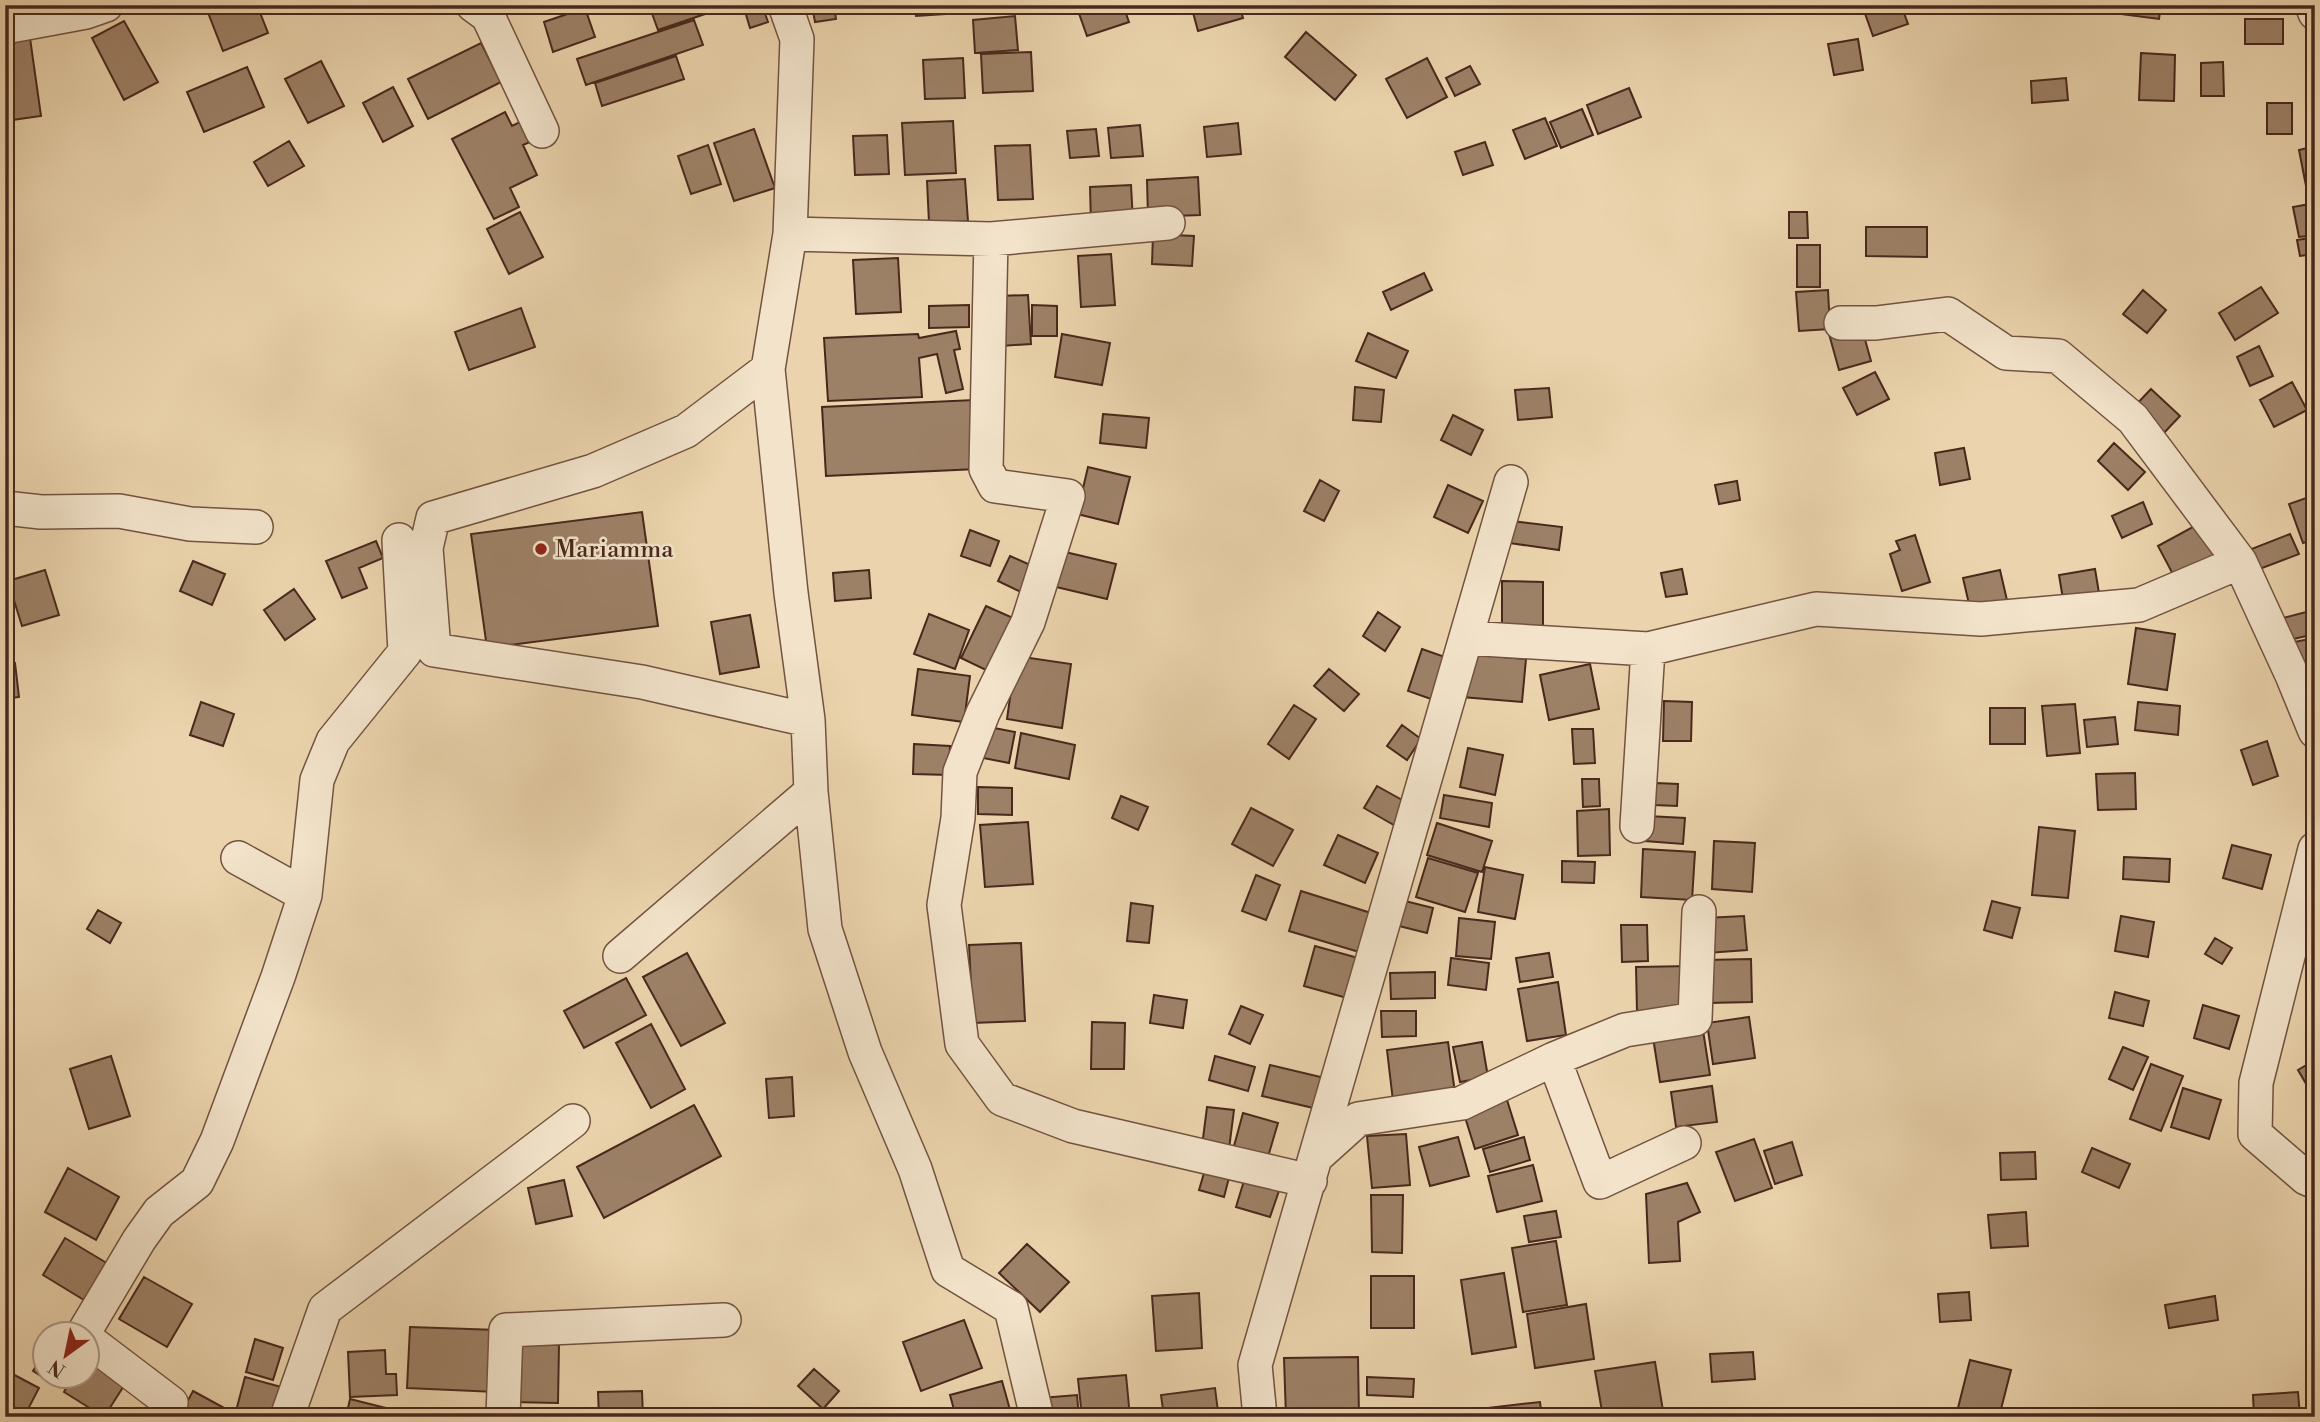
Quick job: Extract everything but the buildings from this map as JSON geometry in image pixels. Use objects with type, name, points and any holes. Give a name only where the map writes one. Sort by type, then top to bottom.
[{"type":"street","points":[[5,27],[86,12],[106,5]]},
{"type":"street","points":[[473,5],[488,16],[542,131]]},
{"type":"street","points":[[785,5],[797,39],[790,234],[768,369],[791,593],[808,720],[811,792],[825,929],[864,1052],[915,1169],[948,1270],[1010,1307],[1037,1417]]},
{"type":"street","points":[[2312,5],[2315,13]]},
{"type":"street","points":[[790,234],[991,239],[1168,223]]},
{"type":"street","points":[[991,239],[986,468],[995,486],[1068,496],[1028,622],[983,713],[960,772],[958,818],[944,905],[962,1044],[1002,1099],[1073,1126],[1314,1168]]},
{"type":"street","points":[[1841,323],[1875,323],[1948,314],[2006,353],[2058,356],[2133,419],[2240,562],[2315,731]]},
{"type":"street","points":[[768,369],[686,431],[593,471],[433,518],[426,548],[433,650],[642,682],[808,720]]},
{"type":"street","points":[[1260,1417],[1255,1364],[1511,482]]},
{"type":"street","points":[[5,508],[41,512],[119,511],[190,524],[256,527]]},
{"type":"street","points":[[92,1320],[139,1240],[159,1212],[197,1182],[217,1141],[278,977],[305,895],[317,780],[333,741],[405,652],[400,540]]},
{"type":"street","points":[[1466,638],[1648,649],[1816,609],[1981,619],[2139,605],[2240,562]]},
{"type":"street","points":[[1637,826],[1648,649]]},
{"type":"street","points":[[620,956],[811,792]]},
{"type":"street","points":[[2315,849],[2256,1083],[2255,1134],[2306,1178],[2315,1182]]},
{"type":"street","points":[[238,858],[305,895]]},
{"type":"street","points":[[1314,1168],[1359,1119],[1462,1103],[1554,1059],[1625,1030],[1695,1019],[1699,912]]},
{"type":"street","points":[[1554,1059],[1601,1182],[1684,1143]]},
{"type":"street","points":[[287,1417],[326,1309],[573,1121]]},
{"type":"street","points":[[503,1417],[506,1330],[724,1320]]},
{"type":"street","points":[[102,1351],[171,1403],[168,1417]]},
{"type":"place","name":"Mariamma","points":[[541,549]]}]
